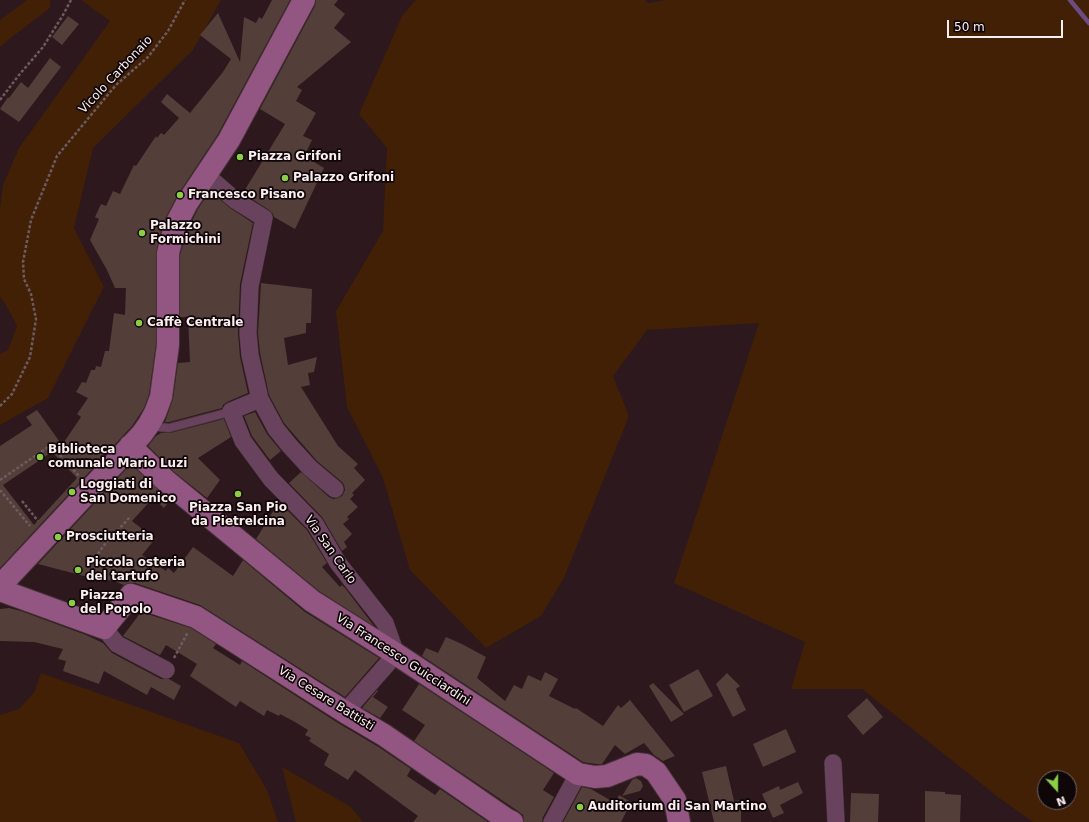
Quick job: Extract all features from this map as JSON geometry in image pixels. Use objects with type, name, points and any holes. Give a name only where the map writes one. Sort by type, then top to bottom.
[{"type":"main road","points":[[0,586],[130,446],[149,424],[155,413],[161,397],[168,345],[168,253],[175,226],[205,174],[229,140],[304,0]]},
{"type":"main road","name":"Via Francesco Guicciardini","points":[[130,446],[163,482],[312,601],[396,654],[578,774],[595,777],[607,776],[637,764],[646,765],[656,772],[675,800],[679,822]]},
{"type":"main road","points":[[0,590],[104,628]]},
{"type":"main road","name":"Via Cesare Battisti","points":[[104,628],[131,595],[196,617],[345,712],[384,735],[512,822]]},
{"type":"street","points":[[205,174],[235,200],[264,218],[250,286],[248,333],[250,355],[260,399],[276,429],[289,445],[310,468],[335,489]]},
{"type":"street","points":[[228,412],[260,399]]},
{"type":"street","name":"Via San Carlo","points":[[228,412],[243,441],[265,473],[314,524],[338,563],[385,623],[396,654]]},
{"type":"street","points":[[104,628],[117,644],[166,670]]},
{"type":"street","points":[[345,712],[396,654]]},
{"type":"street","points":[[833,763],[836,822]]},
{"type":"street","points":[[552,822],[578,774]]},
{"type":"lane","points":[[149,424],[169,428],[228,412]]},
{"type":"path","points":[[0,100],[43,47],[64,15],[71,0]]},
{"type":"path","name":"Vicolo Carbonaio","points":[[0,406],[12,394],[30,357],[36,319],[31,294],[24,279],[23,262],[31,220],[57,156],[116,85],[148,56],[168,30],[185,0]]},
{"type":"path","points":[[0,480],[51,445],[83,480]]},
{"type":"path","points":[[0,490],[30,526]]},
{"type":"path","points":[[22,501],[41,526]]},
{"type":"path","points":[[95,558],[105,544],[130,517]]},
{"type":"path","points":[[166,670],[196,617]]},
{"type":"shaded area","points":[[27,0],[50,0],[50,8],[0,47],[0,20]]},
{"type":"shaded area","points":[[81,0],[221,0],[193,50],[93,148],[74,228],[104,287],[48,398],[0,425],[0,354],[8,350],[17,326],[0,297],[0,209],[3,185],[19,148],[110,21]]},
{"type":"shaded area","points":[[416,0],[645,0],[648,3],[667,0],[1089,0],[1089,822],[1033,822],[998,797],[862,689],[791,689],[805,642],[674,583],[759,323],[647,330],[613,376],[629,416],[564,578],[541,616],[486,648],[410,570],[383,478],[347,407],[336,311],[383,231],[387,148],[359,114],[402,16]]},
{"type":"shaded area","points":[[41,673],[239,743],[267,790],[278,822],[0,822],[0,715],[19,709],[35,691]]},
{"type":"shaded area","points":[[282,767],[351,807],[363,822],[296,822]]},
{"type":"building","points":[[272,0],[290,0],[218,134],[177,196],[163,223],[156,253],[156,344],[149,394],[144,408],[132,426],[0,568],[0,446],[32,425],[26,417],[37,410],[62,445],[81,417],[77,414],[88,398],[76,392],[82,382],[86,383],[91,370],[95,370],[96,366],[101,367],[105,351],[109,351],[114,313],[125,315],[126,288],[115,288],[107,270],[90,240],[99,219],[95,217],[101,204],[106,206],[113,191],[120,194],[134,165],[136,166],[156,136],[157,138],[161,133],[164,135],[179,118],[161,102],[167,94],[190,113],[223,72],[231,59],[200,35],[218,13],[240,62],[244,17],[256,23],[259,17],[262,19]],"holes":[[[52,452],[77,478],[34,525],[3,485]]]},
{"type":"building","points":[[316,0],[338,0],[334,5],[345,14],[334,28],[351,42],[297,87],[302,90],[296,101],[316,113],[303,136],[312,140],[304,156],[324,168],[295,229],[274,217],[269,210],[243,193],[285,124],[260,109],[315,6]]},
{"type":"building","points":[[68,16],[79,24],[62,45],[52,37]]},
{"type":"building","points":[[50,58],[61,67],[19,122],[0,109],[21,82],[28,88]]},
{"type":"building","points":[[210,191],[230,208],[253,223],[240,284],[238,333],[240,357],[248,393],[227,402],[222,408],[165,422],[173,399],[178,363],[190,362],[188,317],[180,317],[180,255],[187,231],[198,209]]},
{"type":"building","points":[[261,283],[312,289],[311,323],[306,323],[306,333],[284,338],[288,365],[317,357],[314,372],[308,373],[310,385],[301,387],[338,446],[358,464],[354,468],[365,480],[352,493],[354,495],[350,499],[358,507],[347,517],[349,519],[343,524],[352,534],[344,542],[347,547],[342,551],[322,517],[289,483],[301,472],[333,499],[342,496],[345,490],[342,482],[317,461],[284,423],[269,395],[260,353],[258,333]]},
{"type":"building","points":[[255,412],[267,434],[281,451],[270,460],[252,436],[244,416]]},
{"type":"building","points":[[224,419],[231,437],[198,458],[220,480],[207,498],[173,471],[148,446],[156,436],[161,433],[170,433]]},
{"type":"building","points":[[131,464],[170,500],[164,508],[153,498],[132,521],[155,539],[142,555],[166,571],[168,568],[174,573],[193,547],[233,576],[243,560],[305,612],[379,658],[345,697],[200,605],[135,583],[128,583],[124,585],[114,581],[84,576],[38,564]]},
{"type":"building","points":[[279,502],[307,530],[327,563],[322,567],[340,587],[342,585],[345,588],[374,626],[319,591],[256,539]]},
{"type":"building","points":[[9,608],[86,635],[103,643],[112,653],[161,679],[169,679],[181,686],[174,700],[151,687],[147,695],[104,671],[99,684],[63,671],[66,661],[58,659],[63,649],[34,642],[0,641],[0,609]]},
{"type":"building","points":[[141,612],[191,628],[216,644],[213,648],[240,665],[242,661],[411,769],[407,776],[435,795],[440,789],[488,822],[413,822],[418,816],[355,770],[348,780],[324,765],[329,754],[309,741],[311,738],[305,735],[308,730],[280,714],[279,716],[267,710],[264,716],[240,701],[236,707],[190,676],[197,664],[166,645],[160,655],[123,636]]},
{"type":"building","points":[[446,637],[486,657],[477,678],[505,701],[514,685],[522,689],[528,675],[541,681],[545,672],[558,679],[549,696],[575,709],[576,708],[603,726],[618,705],[621,708],[630,700],[675,756],[663,761],[654,755],[644,743],[625,754],[615,745],[602,764],[583,762],[422,656],[426,648],[438,653]]},
{"type":"building","points":[[698,669],[713,696],[684,712],[669,685]]},
{"type":"building","points":[[727,673],[740,686],[736,689],[746,710],[733,717],[716,684]]},
{"type":"building","points":[[653,683],[684,714],[671,722],[649,686]]},
{"type":"building","points":[[419,684],[554,773],[543,790],[554,797],[543,817],[542,822],[524,822],[523,815],[518,811],[414,741],[425,725],[402,710]]},
{"type":"building","points":[[377,690],[378,691],[373,697],[388,707],[380,718],[362,708]]},
{"type":"building","points":[[867,698],[883,717],[863,735],[847,716]]},
{"type":"building","points":[[786,729],[796,752],[763,767],[753,744]]},
{"type":"building","points":[[726,766],[734,801],[741,800],[741,822],[714,822],[702,772]]},
{"type":"building","points":[[636,778],[641,781],[643,786],[640,791],[622,796],[632,780]]},
{"type":"building","points":[[798,782],[803,793],[780,805],[784,813],[773,818],[762,794],[779,786],[780,790]]},
{"type":"building","points":[[582,787],[591,789],[615,803],[619,795],[631,802],[621,822],[563,822]]},
{"type":"building","points":[[925,791],[945,792],[945,794],[961,795],[960,822],[925,822]]},
{"type":"building","points":[[851,793],[879,794],[878,822],[850,822]]},
{"type":"waterway","points":[[1070,0],[1089,23]]},
{"type":"place","name":"Piazza Grifoni","points":[[240,157]]},
{"type":"place","name":"Palazzo Grifoni","points":[[285,178]]},
{"type":"place","name":"Francesco Pisano","points":[[180,195]]},
{"type":"place","name":"Palazzo Formichini","points":[[142,233]]},
{"type":"place","name":"Caffè Centrale","points":[[139,323]]},
{"type":"place","name":"Biblioteca comunale Mario Luzi","points":[[40,457]]},
{"type":"place","name":"Loggiati di San Domenico","points":[[72,492]]},
{"type":"place","name":"Piazza San Pio da Pietrelcina","points":[[238,494]]},
{"type":"place","name":"Prosciutteria","points":[[58,537]]},
{"type":"place","name":"Piccola osteria del tartufo","points":[[78,570]]},
{"type":"place","name":"Piazza del Popolo","points":[[72,603]]},
{"type":"place","name":"Auditorium di San Martino","points":[[580,807]]}]
